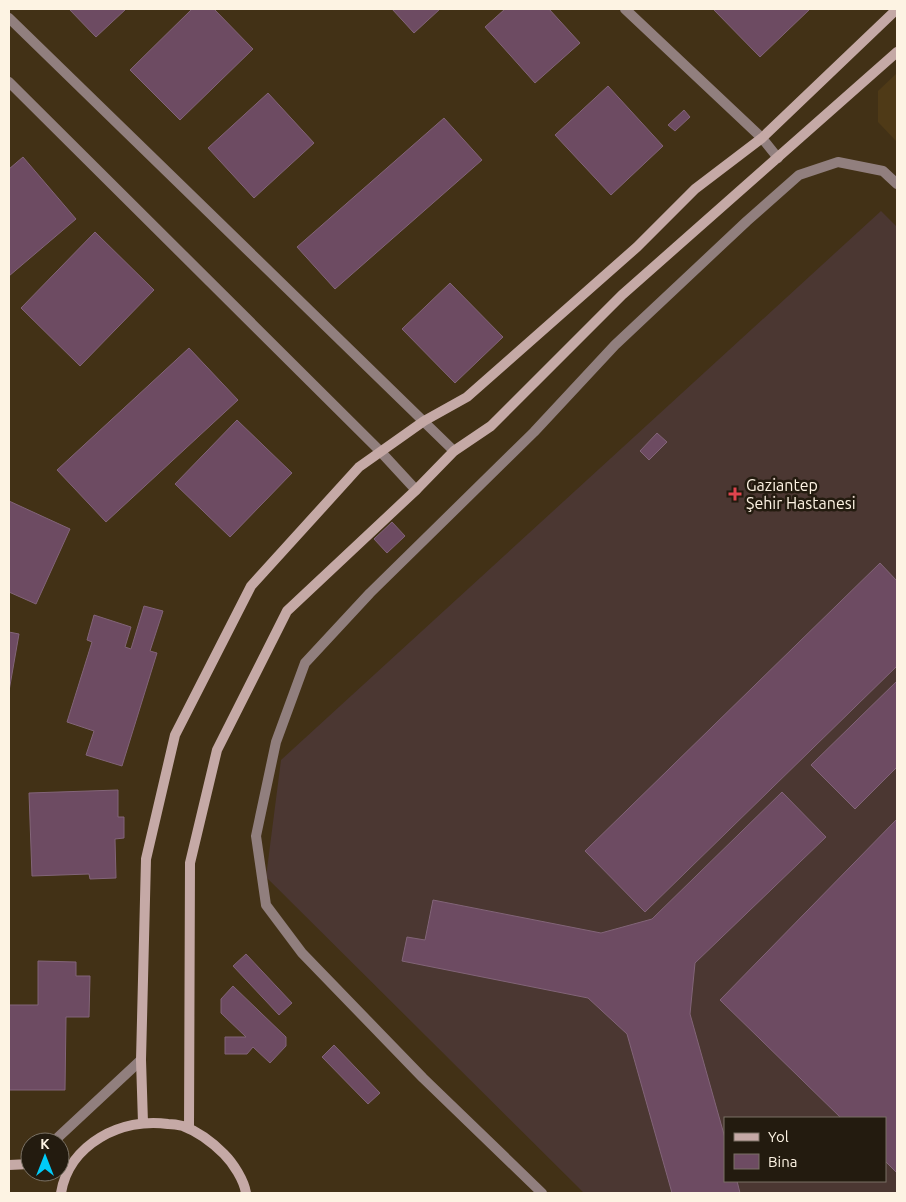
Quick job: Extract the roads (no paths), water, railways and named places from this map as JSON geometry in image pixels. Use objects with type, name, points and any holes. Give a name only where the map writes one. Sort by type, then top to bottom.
[{"type":"street","points":[[625,9],[762,138],[778,158]]},
{"type":"street","points":[[143,1123],[141,1060],[146,860],[175,735],[251,586],[358,467],[424,421],[467,397],[637,247],[695,189],[762,138],[897,9]]},
{"type":"street","points":[[9,18],[454,451]]},
{"type":"street","points":[[189,1129],[190,863],[217,750],[287,611],[416,490],[454,451],[491,426],[622,295],[897,52]]},
{"type":"street","points":[[9,82],[380,451],[416,490]]},
{"type":"street","points":[[542,1193],[422,1078],[302,953],[266,905],[256,836],[276,742],[305,663],[370,593],[534,432],[615,345],[747,221],[799,175],[838,162],[883,171],[897,184]]},
{"type":"street","points":[[64,1132],[141,1060]]},
{"type":"street","points":[[61,1193],[72,1164],[94,1141],[121,1127],[151,1122],[182,1126],[209,1140],[231,1161],[246,1193]]},
{"type":"place","name":"Gaziantep Şehir Hastanesi","points":[[735,494]]}]
